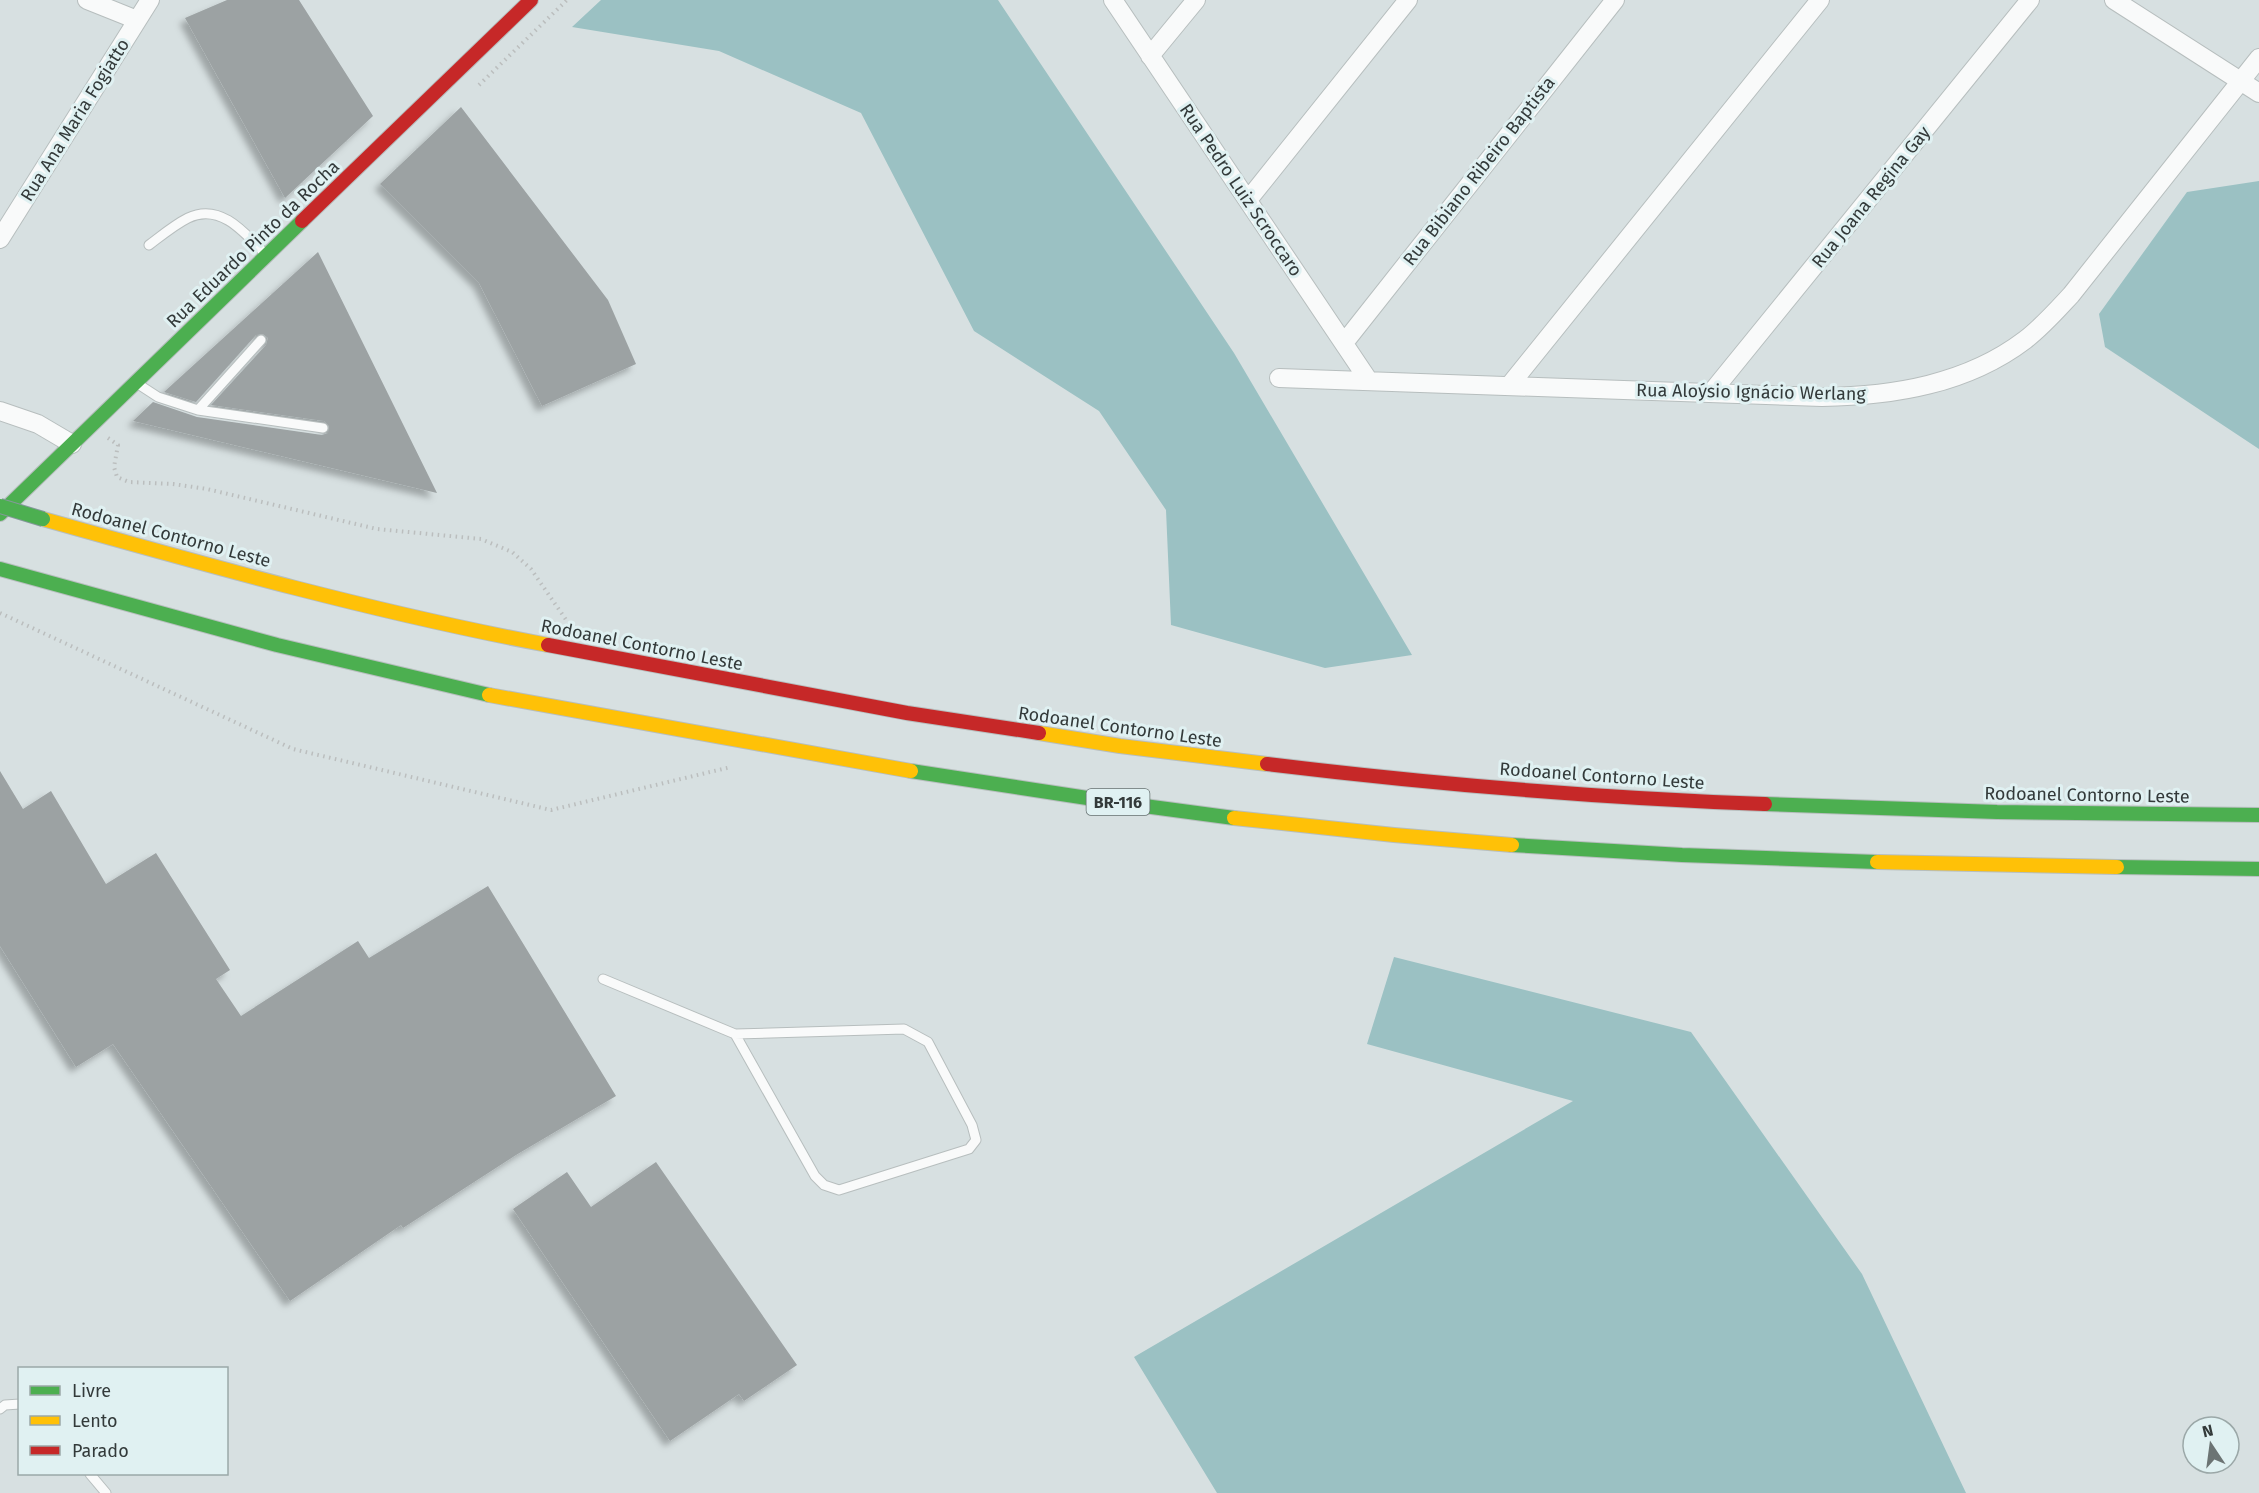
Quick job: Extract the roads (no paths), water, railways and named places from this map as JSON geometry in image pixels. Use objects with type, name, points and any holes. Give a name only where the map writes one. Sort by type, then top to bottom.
[{"type":"main road","name":"Rua Eduardo Pinto da Rocha","points":[[0,514],[531,0]]},
{"type":"main road","name":"Rodoanel Contorno Leste","points":[[0,506],[262,580],[451,627],[907,713],[1142,749],[1372,777],[1623,796],[1997,812],[2259,816]]},
{"type":"main road","name":"BR-116","points":[[0,569],[252,638],[448,686],[919,774],[1053,794],[1362,832],[1617,852],[1859,863],[2259,869]]},
{"type":"street","points":[[87,0],[137,20]]},
{"type":"street","name":"Rua Ana Maria Fogiatto","points":[[0,239],[150,0]]},
{"type":"street","name":"Rua Pedro Luiz Scroccaro","points":[[1113,0],[1369,381]]},
{"type":"street","points":[[1150,56],[1196,0]]},
{"type":"street","points":[[1248,200],[1408,0]]},
{"type":"street","name":"Rua Bibiano Ribeiro Baptista","points":[[1344,343],[1615,0]]},
{"type":"street","points":[[1509,386],[1820,0]]},
{"type":"street","name":"Rua Joana Regina Gay","points":[[1711,393],[2030,0]]},
{"type":"street","points":[[2114,0],[2259,93]]},
{"type":"street","name":"Rua Aloýsio Ignácio Werlang","points":[[1279,378],[1822,397],[1875,394],[1935,383],[1969,372],[1999,358],[2027,339],[2071,295],[2259,58]]},
{"type":"street","points":[[0,411],[56,432],[72,444]]},
{"type":"lane","points":[[149,245],[188,218],[206,213],[224,217],[243,231],[267,256]]},
{"type":"lane","points":[[198,410],[261,340]]},
{"type":"lane","points":[[136,382],[158,397],[198,410],[324,428]]},
{"type":"lane","points":[[603,979],[735,1034],[904,1029],[928,1042],[972,1125],[976,1140],[969,1149],[839,1190],[824,1185],[815,1176],[735,1034]]},
{"type":"lane","points":[[0,1409],[5,1405],[18,1404]]},
{"type":"lane","points":[[92,1475],[106,1493]]}]
